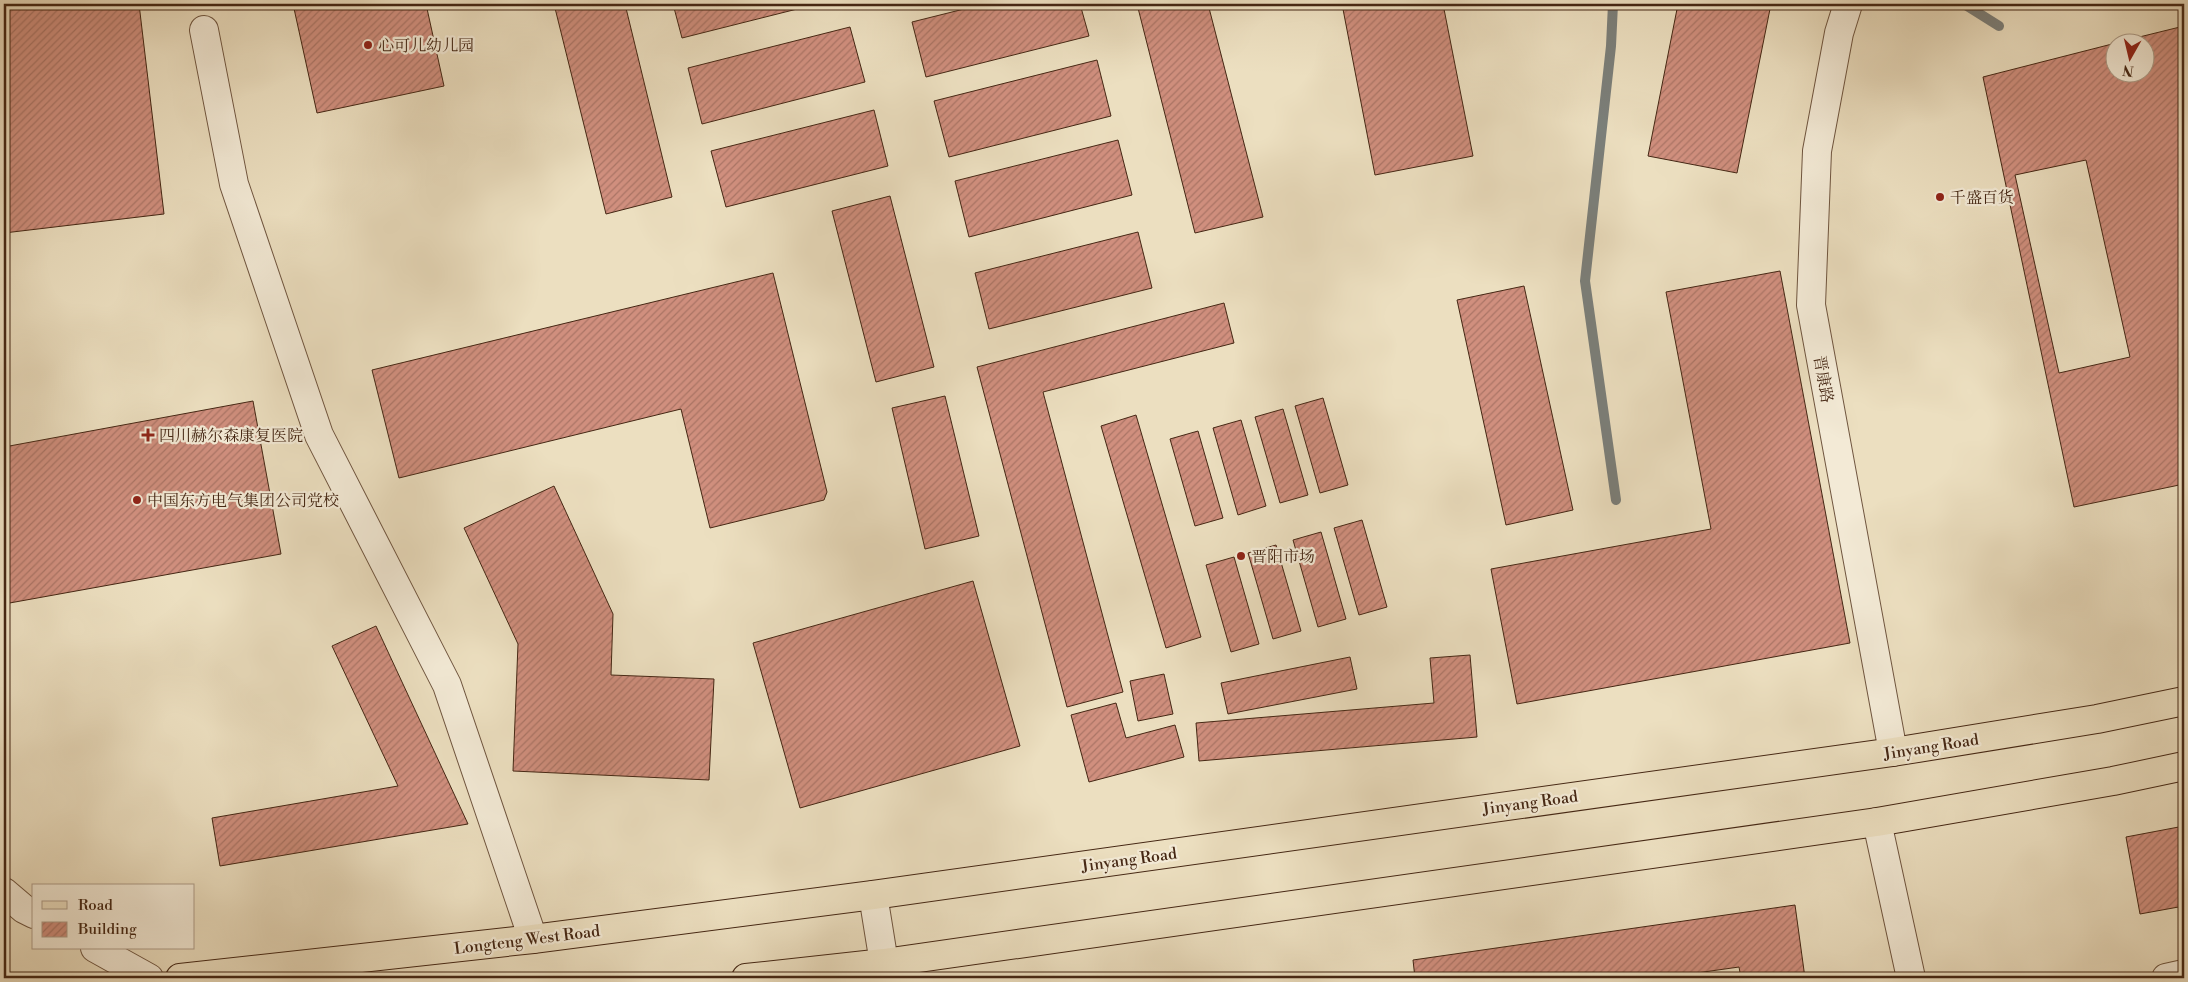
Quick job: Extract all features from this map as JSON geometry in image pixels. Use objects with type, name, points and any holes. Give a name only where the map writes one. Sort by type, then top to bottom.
[{"type":"main road","name":"Jinyang Road","points":[[873,895],[1893,752],[2098,719],[2184,701]]},
{"type":"main road","points":[[746,978],[884,971],[1877,822],[2113,781],[2184,766]]},
{"type":"main road","name":"Longteng West Road","points":[[180,978],[533,939],[873,895]]},
{"type":"street","name":"晋康路","points":[[1848,4],[1839,33],[1817,151],[1811,304],[1893,752]]},
{"type":"street","points":[[204,30],[234,184],[318,435],[447,685],[533,939]]},
{"type":"street","points":[[1877,822],[1911,978]]},
{"type":"street","points":[[4,892],[24,909],[32,913]]},
{"type":"street","points":[[873,895],[884,971]]},
{"type":"street","points":[[99,950],[149,978]]},
{"type":"street","points":[[2166,978],[2184,974]]},
{"type":"building","points":[[4,4],[139,4],[164,214],[4,233]]},
{"type":"building","name":"心可儿幼儿园","points":[[293,4],[426,4],[444,86],[317,113]]},
{"type":"building","points":[[554,4],[625,4],[672,197],[606,214]]},
{"type":"building","points":[[673,4],[817,4],[682,38]]},
{"type":"building","points":[[984,4],[1080,4],[1089,36],[926,77],[912,22]]},
{"type":"building","points":[[1137,4],[1208,4],[1263,217],[1195,233]]},
{"type":"building","points":[[1342,4],[1443,4],[1473,156],[1375,175]]},
{"type":"building","points":[[1678,4],[1771,4],[1737,173],[1648,156]]},
{"type":"building","points":[[2184,26],[2184,484],[2074,507],[1983,77],[2106,46],[2106,82],[2156,82],[2156,33]],"holes":[[[2086,160],[2130,357],[2059,373],[2015,175]]]},
{"type":"building","points":[[850,27],[865,82],[702,124],[688,68]]},
{"type":"building","points":[[1097,60],[1111,116],[949,157],[934,101]]},
{"type":"building","points":[[874,110],[888,166],[726,207],[711,151]]},
{"type":"building","points":[[1118,140],[1132,195],[969,237],[955,181]]},
{"type":"building","points":[[890,196],[934,367],[876,382],[832,211]]},
{"type":"building","points":[[1138,232],[1152,288],[989,329],[975,273]]},
{"type":"building","points":[[1780,271],[1850,643],[1517,704],[1491,569],[1711,529],[1666,292]]},
{"type":"building","points":[[773,273],[827,492],[824,500],[710,528],[681,409],[399,478],[372,370]]},
{"type":"building","points":[[1524,286],[1573,510],[1506,525],[1457,300]]},
{"type":"building","points":[[1224,303],[1234,343],[1043,392],[1123,692],[1067,707],[977,367]]},
{"type":"building","points":[[945,396],[979,536],[925,549],[892,408]]},
{"type":"building","points":[[1323,398],[1348,485],[1320,493],[1295,406]]},
{"type":"building","name":"中国东方电气集团公司党校","points":[[253,401],[281,554],[4,604],[4,447]]},
{"type":"building","points":[[1283,409],[1308,495],[1280,503],[1255,417]]},
{"type":"building","points":[[1136,415],[1201,637],[1166,648],[1101,426]]},
{"type":"building","points":[[1241,420],[1266,506],[1238,515],[1213,428]]},
{"type":"building","points":[[1198,431],[1223,518],[1195,526],[1170,439]]},
{"type":"building","points":[[554,486],[613,614],[611,675],[714,679],[709,780],[513,771],[518,644],[464,528]]},
{"type":"building","points":[[1362,520],[1387,607],[1359,615],[1334,528]]},
{"type":"building","points":[[1321,532],[1346,619],[1318,627],[1293,540]]},
{"type":"building","points":[[1276,545],[1301,631],[1273,639],[1248,553]]},
{"type":"building","points":[[1234,557],[1259,644],[1231,652],[1206,565]]},
{"type":"building","points":[[973,581],[1020,746],[800,808],[753,643]]},
{"type":"building","points":[[376,626],[468,824],[220,866],[212,818],[398,786],[332,646]]},
{"type":"building","points":[[1470,655],[1477,737],[1199,761],[1196,723],[1434,703],[1430,658]]},
{"type":"building","points":[[1350,657],[1357,689],[1228,714],[1221,683]]},
{"type":"building","points":[[1164,674],[1173,714],[1138,721],[1130,681]]},
{"type":"building","points":[[1116,703],[1126,738],[1175,725],[1184,757],[1089,782],[1071,715]]},
{"type":"building","points":[[2184,826],[2184,906],[2140,914],[2126,837]]},
{"type":"building","points":[[1795,905],[1805,978],[1741,978],[1739,967],[1661,978],[1415,978],[1413,960]]},
{"type":"waterway","points":[[1613,4],[1611,46],[1585,281],[1616,500]]},
{"type":"waterway","points":[[1964,4],[1999,26]]},
{"type":"place","name":"心可儿幼儿园","points":[[368,45]]},
{"type":"place","name":"千盛百货","points":[[1940,197]]},
{"type":"place","name":"四川赫尔森康复医院","points":[[148,435]]},
{"type":"place","name":"中国东方电气集团公司党校","points":[[137,500]]},
{"type":"place","name":"晋阳市场","points":[[1241,556]]}]
